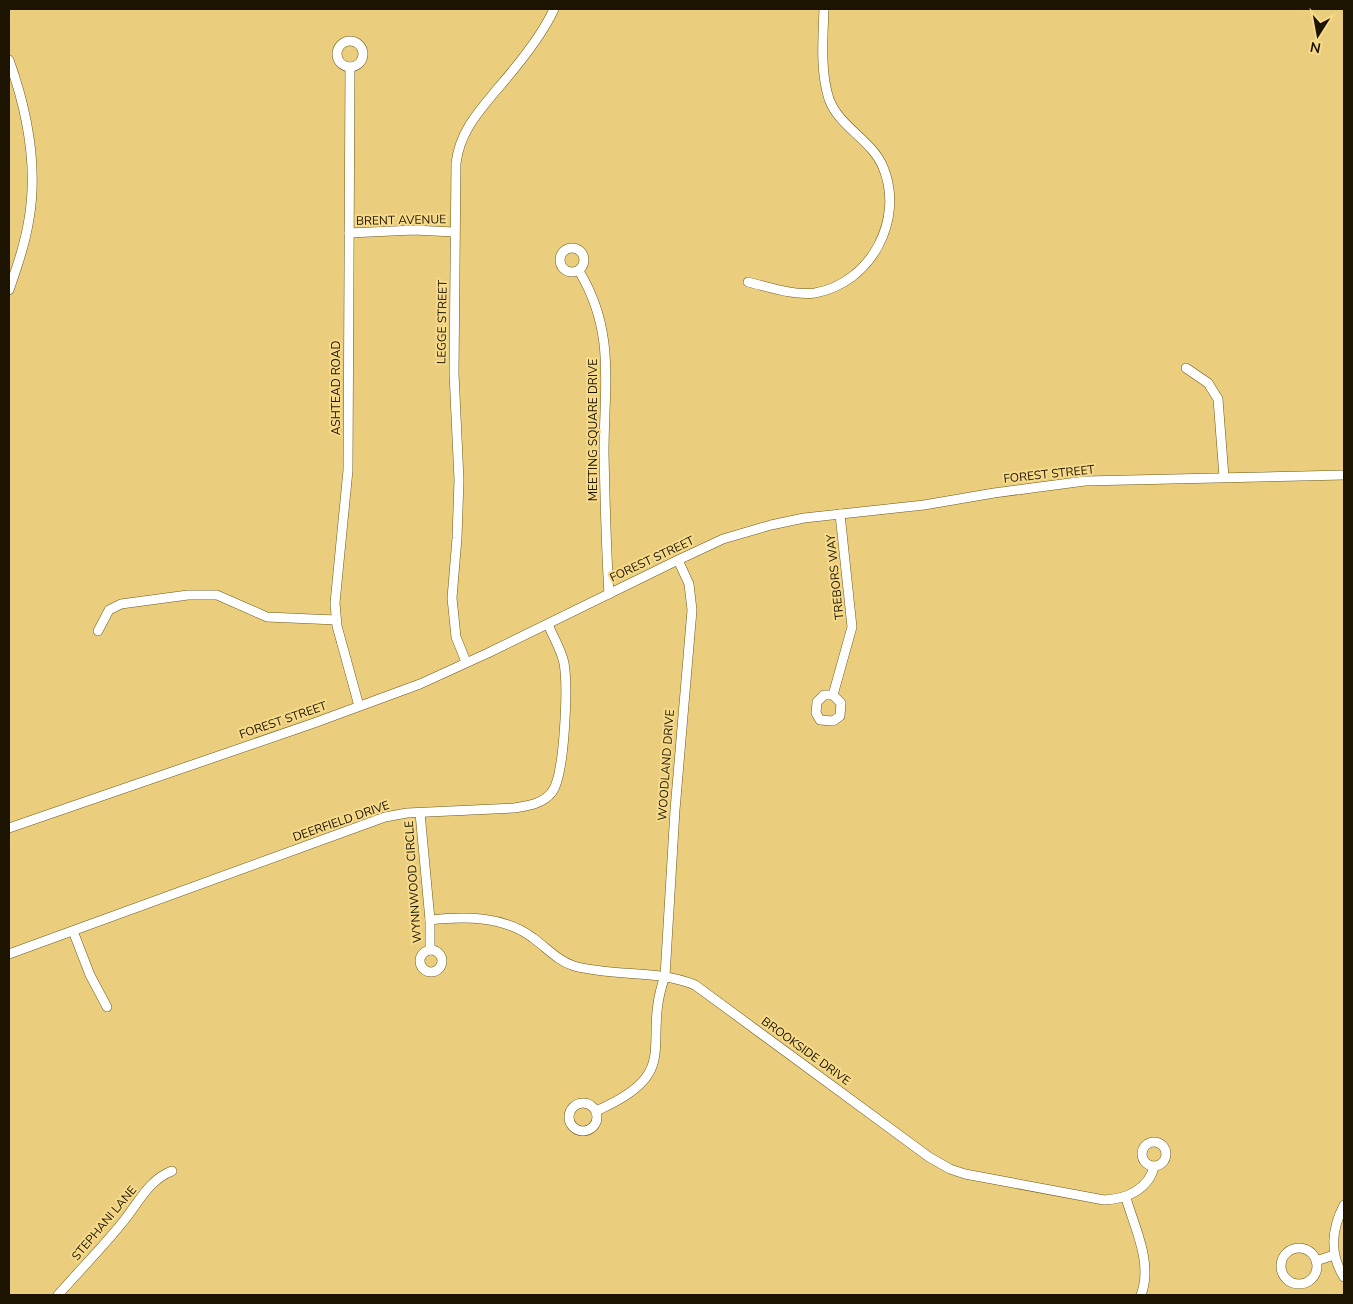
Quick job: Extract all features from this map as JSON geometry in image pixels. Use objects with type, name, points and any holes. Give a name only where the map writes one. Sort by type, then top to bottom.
[{"type":"street","name":"LEGGE STREET","points":[[466,662],[456,638],[452,598],[459,480],[454,368],[456,163],[461,139],[472,120],[543,29],[554,9]]},
{"type":"street","points":[[748,282],[806,294],[833,287],[849,278],[870,260],[879,246],[887,225],[890,195],[884,168],[872,150],[838,115],[828,97],[823,58],[824,9]]},
{"type":"street","points":[[9,60],[26,119],[32,186],[25,239],[9,290]]},
{"type":"street","name":"ASHTEAD ROAD","points":[[350,67],[348,470],[336,588],[336,620],[359,706]]},
{"type":"street","name":"BRENT AVENUE","points":[[349,234],[414,230],[454,232]]},
{"type":"street","name":"MEETING SQUARE DRIVE","points":[[579,271],[599,312],[605,346],[605,475],[608,594]]},
{"type":"street","points":[[1186,368],[1208,383],[1218,399],[1224,477]]},
{"type":"street","name":"FOREST STREET","points":[[9,828],[420,684],[723,539],[754,529],[796,520],[924,505],[994,493],[1085,482],[1344,475]]},
{"type":"street","name":"TREBORS WAY","points":[[833,695],[852,627],[840,514]]},
{"type":"street","name":"WOODLAND DRIVE","points":[[596,1110],[622,1100],[642,1085],[650,1072],[657,1054],[660,990],[665,976],[675,810],[692,610],[690,584],[678,560]]},
{"type":"street","points":[[98,631],[109,610],[121,604],[188,595],[217,595],[266,617],[336,620]]},
{"type":"street","name":"DEERFIELD DRIVE","points":[[9,954],[377,820],[400,814],[529,806],[545,799],[552,792],[560,771],[566,684],[562,655],[548,624]]},
{"type":"street","name":"WYNNWOOD CIRCLE","points":[[420,813],[430,920],[430,950]]},
{"type":"street","name":"BROOKSIDE DRIVE","points":[[430,920],[468,918],[504,923],[526,932],[561,960],[575,966],[665,976],[700,988],[943,1166],[965,1174],[1090,1199],[1126,1198]]},
{"type":"street","points":[[73,931],[90,975],[107,1007]]},
{"type":"street","points":[[1141,1295],[1146,1279],[1144,1258],[1126,1198],[1149,1180],[1154,1166]]},
{"type":"street","name":"STEPHANI LANE","points":[[58,1295],[122,1223],[151,1184],[160,1176],[172,1171]]},
{"type":"street","points":[[1344,1205],[1335,1228],[1334,1255],[1344,1277]]},
{"type":"street","points":[[1294,1249],[1306,1250],[1316,1261],[1316,1272],[1306,1283],[1291,1282],[1281,1271],[1282,1259],[1287,1252],[1294,1249]]},
{"type":"street","points":[[1316,1261],[1334,1255]]}]
